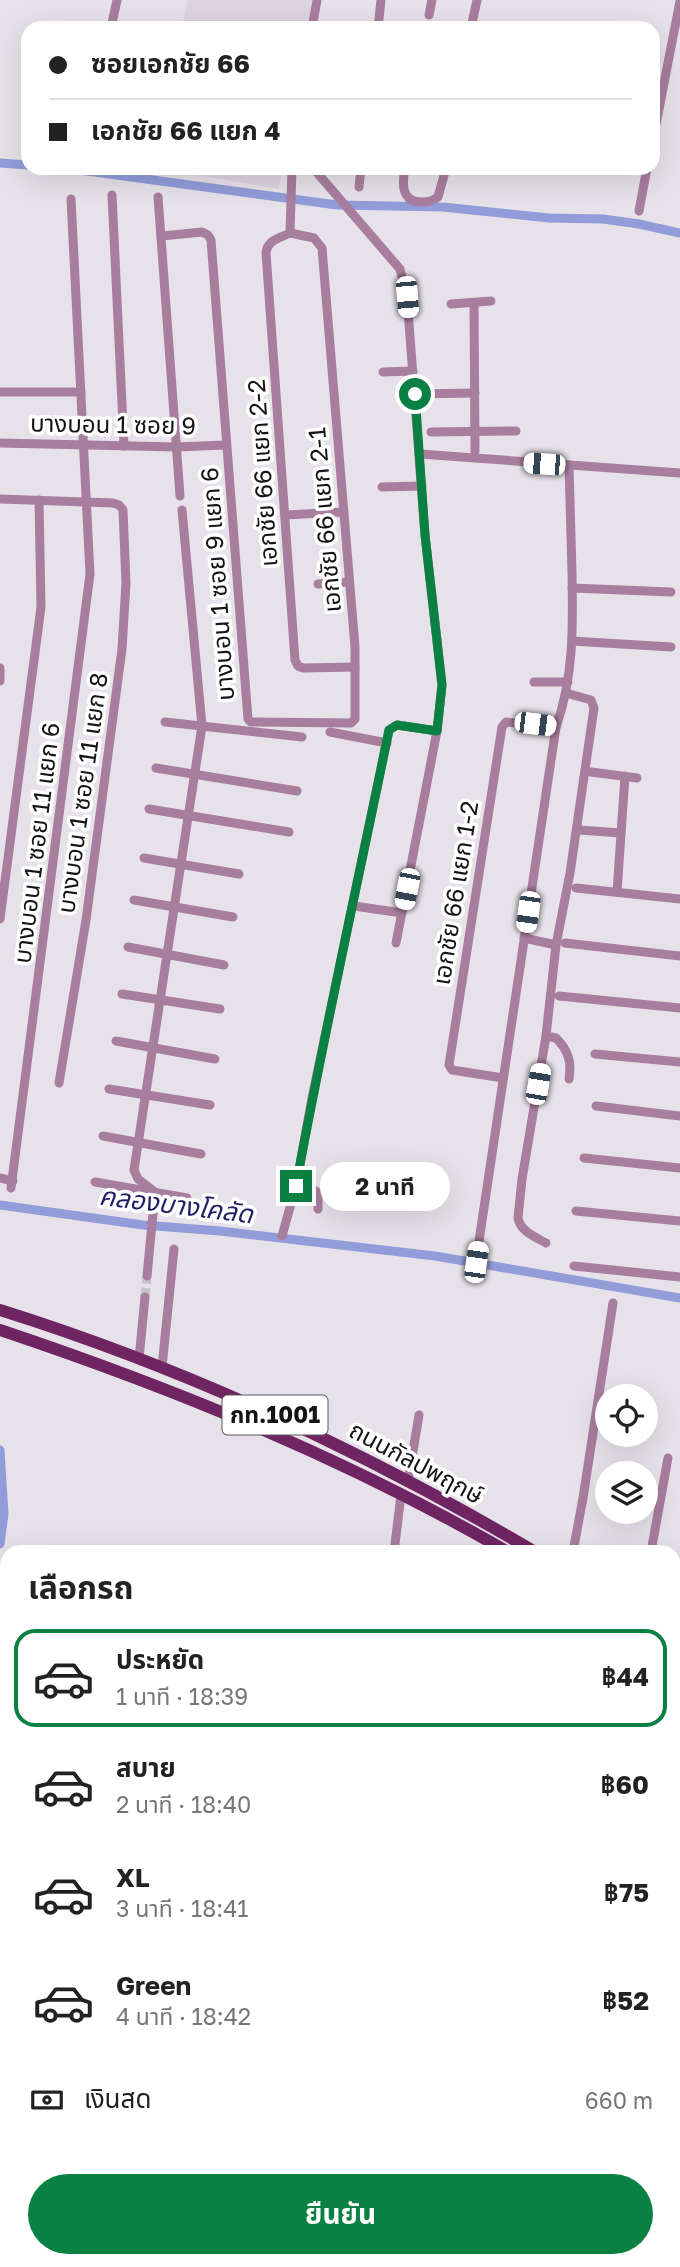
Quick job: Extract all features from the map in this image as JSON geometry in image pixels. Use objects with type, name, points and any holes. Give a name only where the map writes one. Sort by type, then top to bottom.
[{"type":"main road","name":"ถนนกัลปพฤกษ์","points":[[0,1310],[162,1367],[272,1414],[408,1481],[522,1545]]},
{"type":"main road","name":"ถนนกัลปพฤกษ์","points":[[0,1330],[122,1372],[261,1428],[401,1495],[495,1545]]},
{"type":"street","points":[[112,21],[117,0]]},
{"type":"street","points":[[313,21],[317,0]]},
{"type":"street","points":[[379,21],[381,0]]},
{"type":"street","points":[[429,15],[432,0]]},
{"type":"street","points":[[472,21],[477,0]]},
{"type":"street","points":[[660,104],[680,1]]},
{"type":"street","points":[[290,233],[292,175]]},
{"type":"street","points":[[319,175],[400,269],[405,282],[425,535],[442,685],[437,731],[396,943]]},
{"type":"street","points":[[359,187],[360,175]]},
{"type":"street","points":[[404,175],[405,194],[416,202],[428,202],[438,197],[444,175]]},
{"type":"street","points":[[639,211],[646,175]]},
{"type":"street","points":[[112,195],[124,446]]},
{"type":"street","points":[[158,197],[180,496]]},
{"type":"street","name":"บางบอน 1 ซอย 11 แยก 6","points":[[0,1178],[12,1185],[90,574],[71,199]]},
{"type":"street","name":"บางบอน 1 ซอย 9 แยก 6","points":[[162,236],[202,232],[211,240],[249,721]]},
{"type":"street","name":"เอกชัย 66 แยก 2-1","points":[[249,721],[353,723],[355,667],[322,248],[314,238],[290,233]]},
{"type":"street","name":"เอกชัย 66 แยก 2-2","points":[[290,233],[268,244],[266,253],[295,660],[298,666],[355,667]]},
{"type":"street","points":[[451,304],[491,301]]},
{"type":"street","points":[[474,304],[475,451]]},
{"type":"street","points":[[383,372],[413,371]]},
{"type":"street","points":[[0,392],[81,393]]},
{"type":"street","points":[[415,394],[475,393]]},
{"type":"street","points":[[431,432],[516,430]]},
{"type":"street","name":"บางบอน 1 ซอย 9","points":[[0,443],[176,447],[226,444]]},
{"type":"street","points":[[420,454],[680,473]]},
{"type":"street","points":[[476,1262],[556,727],[568,682],[572,641],[569,465]]},
{"type":"street","points":[[382,487],[422,486]]},
{"type":"street","points":[[0,499],[85,502]]},
{"type":"street","points":[[0,919],[41,607],[39,500]]},
{"type":"street","name":"บางบอน 1 ซอย 11 แยก 8","points":[[59,1083],[86,920],[122,649],[126,583],[121,507],[113,503],[85,502]]},
{"type":"street","points":[[155,1192],[138,1179],[134,1170],[202,726],[182,510]]},
{"type":"street","points":[[285,515],[344,512]]},
{"type":"street","points":[[318,584],[349,582]]},
{"type":"street","points":[[572,588],[671,592]]},
{"type":"street","points":[[572,641],[671,647]]},
{"type":"street","points":[[0,668],[0,681]]},
{"type":"street","points":[[534,682],[568,682]]},
{"type":"street","points":[[546,1243],[524,1229],[518,1218],[561,944],[594,708],[592,700],[566,693]]},
{"type":"street","points":[[164,722],[302,737]]},
{"type":"street","name":"เอกชัย 66 แยก 1-2","points":[[503,1078],[452,1070],[449,1065],[502,727],[506,722],[556,727]]},
{"type":"street","points":[[282,1236],[296,1186],[389,730],[397,725],[437,731]]},
{"type":"street","points":[[330,732],[387,743]]},
{"type":"street","points":[[156,768],[297,791]]},
{"type":"street","points":[[591,772],[637,778]]},
{"type":"street","points":[[617,892],[625,776]]},
{"type":"street","points":[[149,809],[289,832]]},
{"type":"street","points":[[579,830],[621,834]]},
{"type":"street","points":[[144,858],[239,874]]},
{"type":"street","points":[[576,888],[680,899]]},
{"type":"street","points":[[134,900],[233,917]]},
{"type":"street","points":[[354,906],[402,913]]},
{"type":"street","points":[[524,938],[680,956]]},
{"type":"street","points":[[128,947],[224,965]]},
{"type":"street","points":[[122,994],[220,1009]]},
{"type":"street","points":[[559,996],[680,1008]]},
{"type":"street","points":[[546,1036],[556,1038],[569,1056],[572,1065],[569,1079]]},
{"type":"street","points":[[116,1041],[215,1059]]},
{"type":"street","points":[[595,1054],[680,1062]]},
{"type":"street","points":[[109,1090],[210,1105]]},
{"type":"street","points":[[596,1106],[680,1116]]},
{"type":"street","points":[[103,1136],[201,1154]]},
{"type":"street","points":[[584,1158],[680,1168]]},
{"type":"street","points":[[95,1182],[187,1198]]},
{"type":"street","points":[[296,1186],[311,1188],[318,1193],[318,1209]]},
{"type":"street","points":[[147,1276],[155,1192]]},
{"type":"street","points":[[576,1211],[680,1221]]},
{"type":"street","points":[[162,1367],[174,1249]]},
{"type":"street","points":[[574,1266],[680,1277]]},
{"type":"street","points":[[139,1359],[145,1297]]},
{"type":"street","points":[[574,1545],[613,1303]]},
{"type":"street","points":[[408,1481],[419,1415]]},
{"type":"street","points":[[652,1545],[668,1458]]},
{"type":"street","points":[[395,1545],[401,1495]]},
{"type":"shaded area","points":[[187,0],[312,0],[308,21],[183,21]]},
{"type":"shaded area","points":[[196,175],[281,175],[279,189]]},
{"type":"waterway","points":[[0,163],[21,164]]},
{"type":"waterway","points":[[116,175],[337,205],[443,207],[549,218],[603,219],[680,233]]},
{"type":"waterway","name":"คลองบางโคลัด","points":[[0,1205],[143,1225],[220,1231],[435,1256],[680,1298]]},
{"type":"waterway","points":[[0,1450],[4,1514],[0,1544]]},
{"type":"tunnel","points":[[145,1297],[147,1276]]},
{"type":"route","points":[[296,1186],[389,730],[397,725],[437,731],[442,685],[425,535],[415,394]]}]
